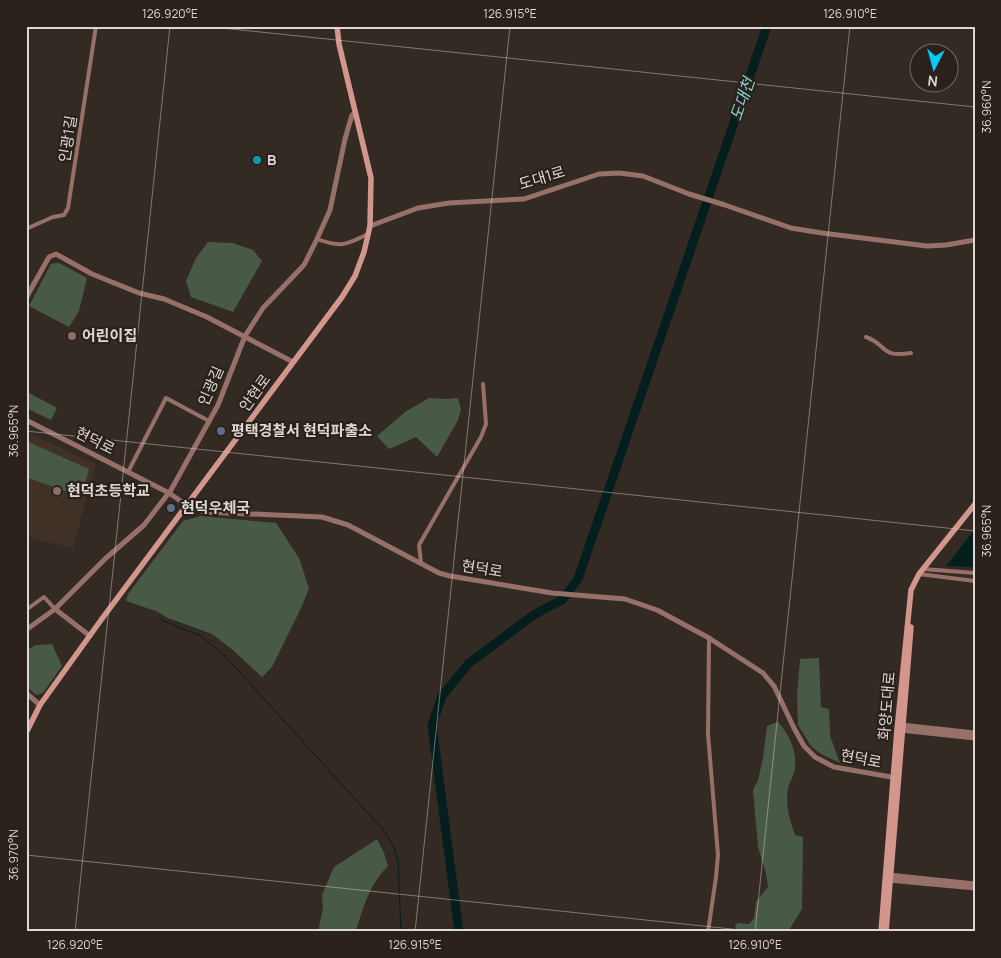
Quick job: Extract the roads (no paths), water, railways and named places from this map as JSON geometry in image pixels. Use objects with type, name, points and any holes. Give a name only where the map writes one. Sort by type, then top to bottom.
[{"type":"main road","name":"안현로","points":[[26,733],[40,706],[90,636],[188,506],[351,283],[364,252],[370,226],[371,178],[339,44],[337,26]]},
{"type":"main road","name":"화양도대로","points":[[886,932],[911,590],[922,572],[975,504]]},
{"type":"main road","name":"화양도대로","points":[[922,572],[975,508]]},
{"type":"main road","name":"화양도대로","points":[[881,932],[889,878]]},
{"type":"street","name":"인광1길","points":[[26,229],[53,217],[64,215],[68,208],[96,26]]},
{"type":"street","name":"인광길","points":[[26,630],[55,609],[105,559],[144,525],[168,492],[218,405],[245,336],[263,308],[304,264],[317,239],[330,210],[345,138],[352,115],[355,113]]},
{"type":"street","name":"도대1로","points":[[370,226],[418,208],[449,203],[524,199],[599,174],[619,173],[643,176],[718,204],[791,228],[927,246],[946,246],[975,240]]},
{"type":"street","points":[[317,239],[338,246],[368,234]]},
{"type":"street","points":[[26,298],[49,257],[56,254],[92,274],[207,317],[294,362]]},
{"type":"street","points":[[866,337],[875,340],[884,350],[894,355],[911,353]]},
{"type":"street","points":[[421,563],[419,545],[482,437],[486,424],[483,384]]},
{"type":"street","points":[[128,472],[166,398],[209,421]]},
{"type":"street","name":"현덕로","points":[[26,420],[168,492],[188,506],[204,512],[322,517],[348,525],[439,573],[559,593],[611,596],[634,601],[657,610],[709,638],[763,673],[774,686],[804,746],[815,757],[834,767],[896,778]]},
{"type":"street","points":[[922,572],[975,573]]},
{"type":"street","points":[[922,572],[975,581]]},
{"type":"street","points":[[26,610],[44,597],[55,609],[90,636]]},
{"type":"street","points":[[708,932],[718,855],[708,734],[709,638]]},
{"type":"street","points":[[26,693],[40,706]]},
{"type":"street","points":[[900,728],[975,733]]},
{"type":"street","points":[[900,728],[975,738]]},
{"type":"street","points":[[889,878],[975,884]]},
{"type":"street","points":[[889,878],[975,888]]},
{"type":"water","points":[[975,529],[975,567],[946,566]]},
{"type":"waterway","name":"도대천","points":[[459,932],[432,725],[442,696],[469,663],[535,614],[562,600],[578,579],[767,26]]},
{"type":"waterway","points":[[161,620],[201,636],[225,656],[385,832],[398,860],[401,932]]},
{"type":"place","name":"B","points":[[257,160]]},
{"type":"place","name":"어린이집","points":[[72,336]]},
{"type":"place","name":"평택경찰서 현덕파출소","points":[[221,431]]},
{"type":"place","name":"현덕초등학교","points":[[57,491]]},
{"type":"place","name":"현덕우체국","points":[[171,508]]}]
